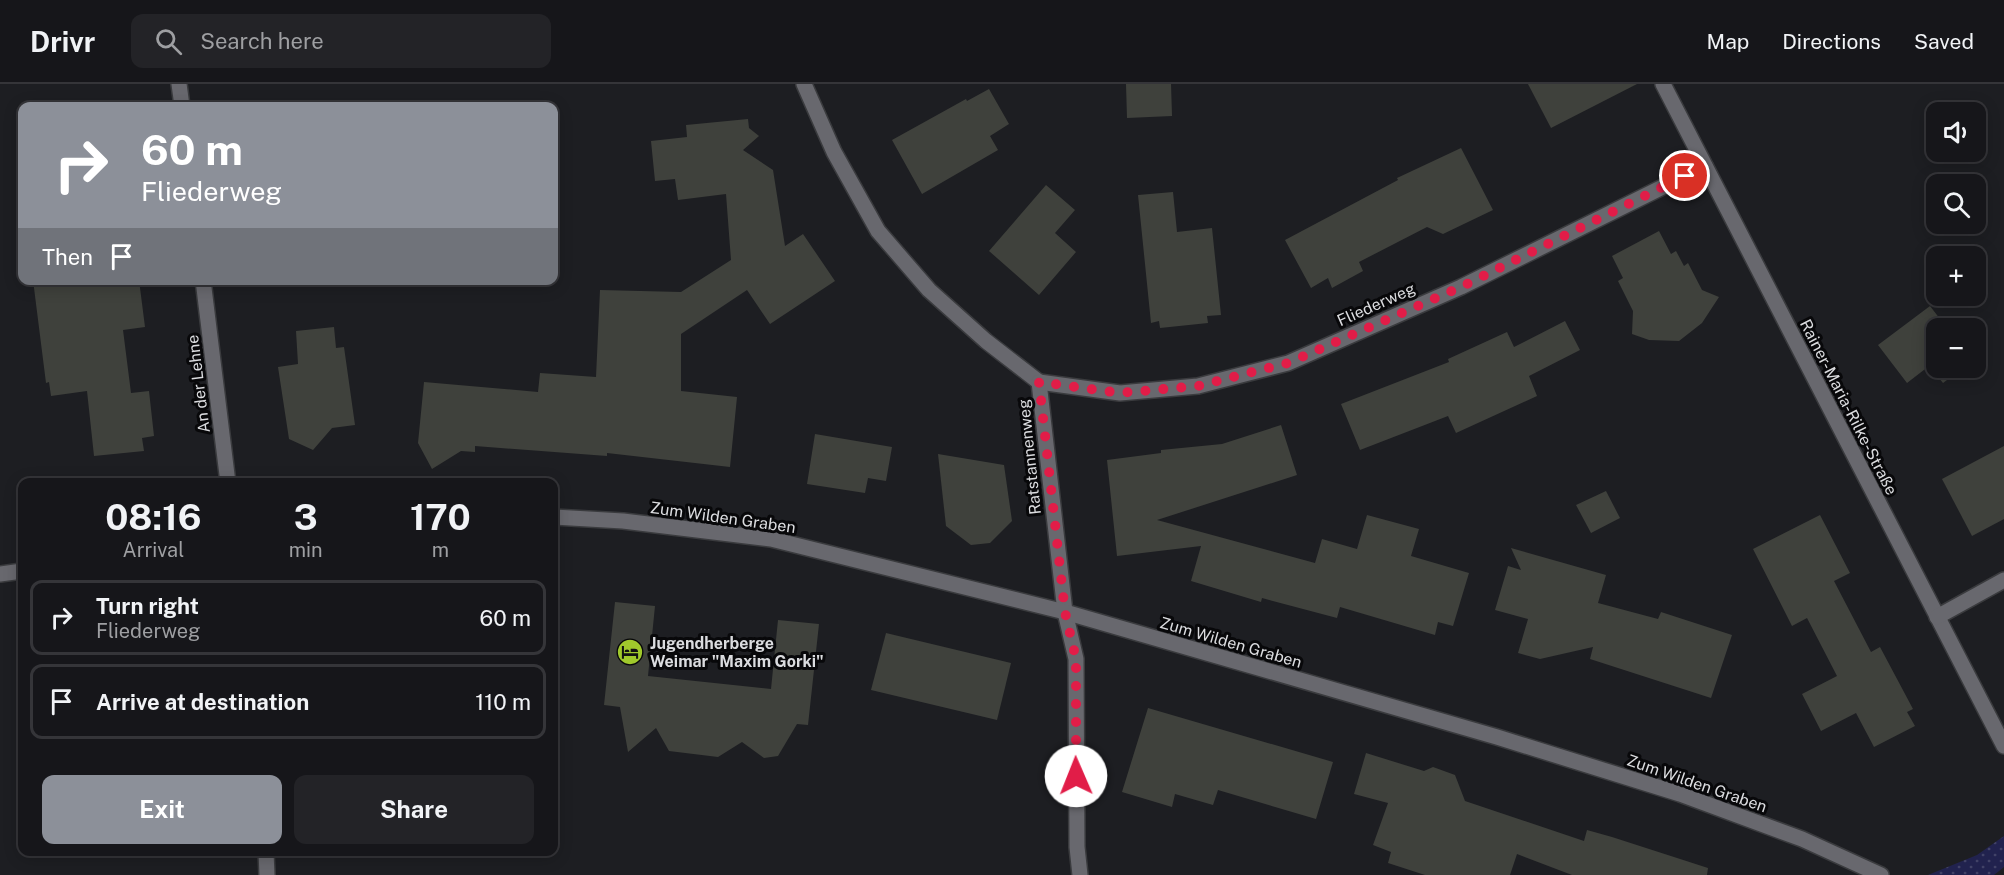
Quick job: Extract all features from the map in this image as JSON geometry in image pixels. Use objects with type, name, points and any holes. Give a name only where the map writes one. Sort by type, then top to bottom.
[{"type":"street","points":[[179,84],[181,102]]},
{"type":"street","name":"Ratstannenweg","points":[[804,84],[834,152],[878,231],[929,290],[986,341],[1039,382],[1065,612],[1076,659],[1077,835],[1080,875]]},
{"type":"street","name":"Rainer-Maria-Rilke-Straße","points":[[1663,84],[2004,746]]},
{"type":"street","name":"Fliederweg","points":[[1039,382],[1120,393],[1198,386],[1288,363],[1461,287],[1705,166]]},
{"type":"street","name":"An der Lehne","points":[[204,285],[227,478]]},
{"type":"street","name":"Zum Wilden Graben","points":[[558,517],[623,521],[771,539],[1065,612],[1497,737],[1680,794],[1802,839],[1881,875]]},
{"type":"street","points":[[0,574],[18,572]]},
{"type":"street","points":[[1937,617],[2004,580]]},
{"type":"street","points":[[266,856],[267,875]]},
{"type":"shaded area","points":[[2004,836],[2004,867],[1994,875],[1928,875],[1977,855]]},
{"type":"building","points":[[1126,84],[1171,84],[1172,116],[1127,118]]},
{"type":"building","points":[[1528,84],[1637,84],[1551,128]]},
{"type":"building","points":[[989,89],[1009,124],[990,136],[998,150],[922,194],[892,140],[966,99],[967,101]]},
{"type":"building","points":[[748,119],[749,128],[759,136],[743,150],[773,170],[785,246],[803,234],[835,281],[770,324],[747,290],[681,334],[681,391],[737,397],[730,467],[607,453],[607,456],[475,446],[475,452],[461,451],[432,469],[418,443],[424,382],[538,392],[540,373],[596,377],[600,290],[681,292],[731,260],[726,194],[678,200],[675,179],[655,181],[651,141],[687,137],[686,125]]},
{"type":"building","points":[[1461,148],[1493,210],[1443,234],[1427,227],[1359,262],[1363,271],[1332,288],[1328,278],[1311,288],[1285,240],[1398,180],[1397,178]]},
{"type":"building","points":[[1046,185],[1075,210],[1055,233],[1076,252],[1039,295],[989,251]]},
{"type":"building","points":[[1173,192],[1177,232],[1212,228],[1221,315],[1207,316],[1208,323],[1160,328],[1159,321],[1151,323],[1138,195]]},
{"type":"building","points":[[1659,231],[1671,254],[1676,251],[1684,266],[1688,263],[1702,290],[1719,297],[1702,323],[1679,341],[1649,340],[1632,334],[1633,311],[1618,281],[1623,278],[1612,256]]},
{"type":"building","points":[[34,285],[140,285],[145,327],[123,330],[131,393],[149,391],[154,436],[142,438],[144,451],[94,456],[87,391],[51,396],[49,382],[46,383]]},
{"type":"building","points":[[1930,306],[1939,318],[1926,318],[1926,368],[1907,383],[1878,345]]},
{"type":"building","points":[[1565,321],[1580,350],[1529,376],[1537,396],[1456,433],[1448,416],[1360,450],[1341,404],[1449,362],[1448,359],[1507,332],[1514,347]]},
{"type":"building","points":[[334,327],[336,348],[344,347],[355,425],[332,428],[313,450],[289,439],[278,367],[298,364],[296,331]]},
{"type":"building","points":[[1939,378],[1950,378],[1943,383]]},
{"type":"building","points":[[1281,425],[1297,475],[1157,520],[1315,563],[1322,539],[1357,549],[1367,515],[1419,529],[1411,556],[1469,573],[1453,626],[1438,622],[1435,635],[1340,607],[1337,618],[1262,598],[1261,602],[1191,581],[1201,546],[1117,556],[1107,460],[1161,453],[1161,450],[1222,444]]},
{"type":"building","points":[[815,434],[892,447],[886,481],[868,478],[865,493],[807,484]]},
{"type":"building","points":[[2004,446],[2004,519],[1972,536],[1942,479]]},
{"type":"building","points":[[938,454],[1004,465],[1012,521],[990,543],[971,545],[946,526]]},
{"type":"building","points":[[1606,491],[1620,518],[1591,533],[1576,505]]},
{"type":"building","points":[[1820,515],[1850,573],[1834,581],[1871,652],[1880,647],[1913,709],[1907,712],[1915,726],[1874,747],[1856,713],[1821,731],[1802,694],[1837,676],[1807,618],[1792,626],[1753,549]]},
{"type":"building","points":[[1511,548],[1606,575],[1598,603],[1658,619],[1661,612],[1732,635],[1711,698],[1590,659],[1593,647],[1540,659],[1518,653],[1528,619],[1495,610],[1508,566],[1521,570]]},
{"type":"building","name":"Jugendherberge Weimar \"Maxim Gorki\"","points":[[615,602],[655,606],[648,676],[771,689],[778,620],[819,624],[808,725],[797,724],[778,756],[764,758],[742,742],[718,757],[669,751],[656,728],[628,752],[620,707],[604,705]]},
{"type":"building","points":[[886,633],[1011,663],[997,720],[871,690]]},
{"type":"building","points":[[1148,708],[1333,762],[1316,819],[1218,790],[1213,805],[1175,794],[1172,807],[1122,792]]},
{"type":"building","points":[[1366,753],[1424,771],[1433,767],[1455,775],[1465,801],[1584,841],[1587,830],[1612,837],[1708,868],[1707,875],[1572,875],[1517,854],[1510,875],[1425,875],[1388,863],[1391,852],[1373,845],[1388,803],[1354,794]]},
{"type":"place","name":"Jugendherberge Weimar \"Maxim Gorki\"","points":[[630,652]]},
{"type":"route","points":[[1076,776],[1076,659],[1065,612],[1039,382],[1120,393],[1198,386],[1288,363],[1461,287],[1685,176]]}]
